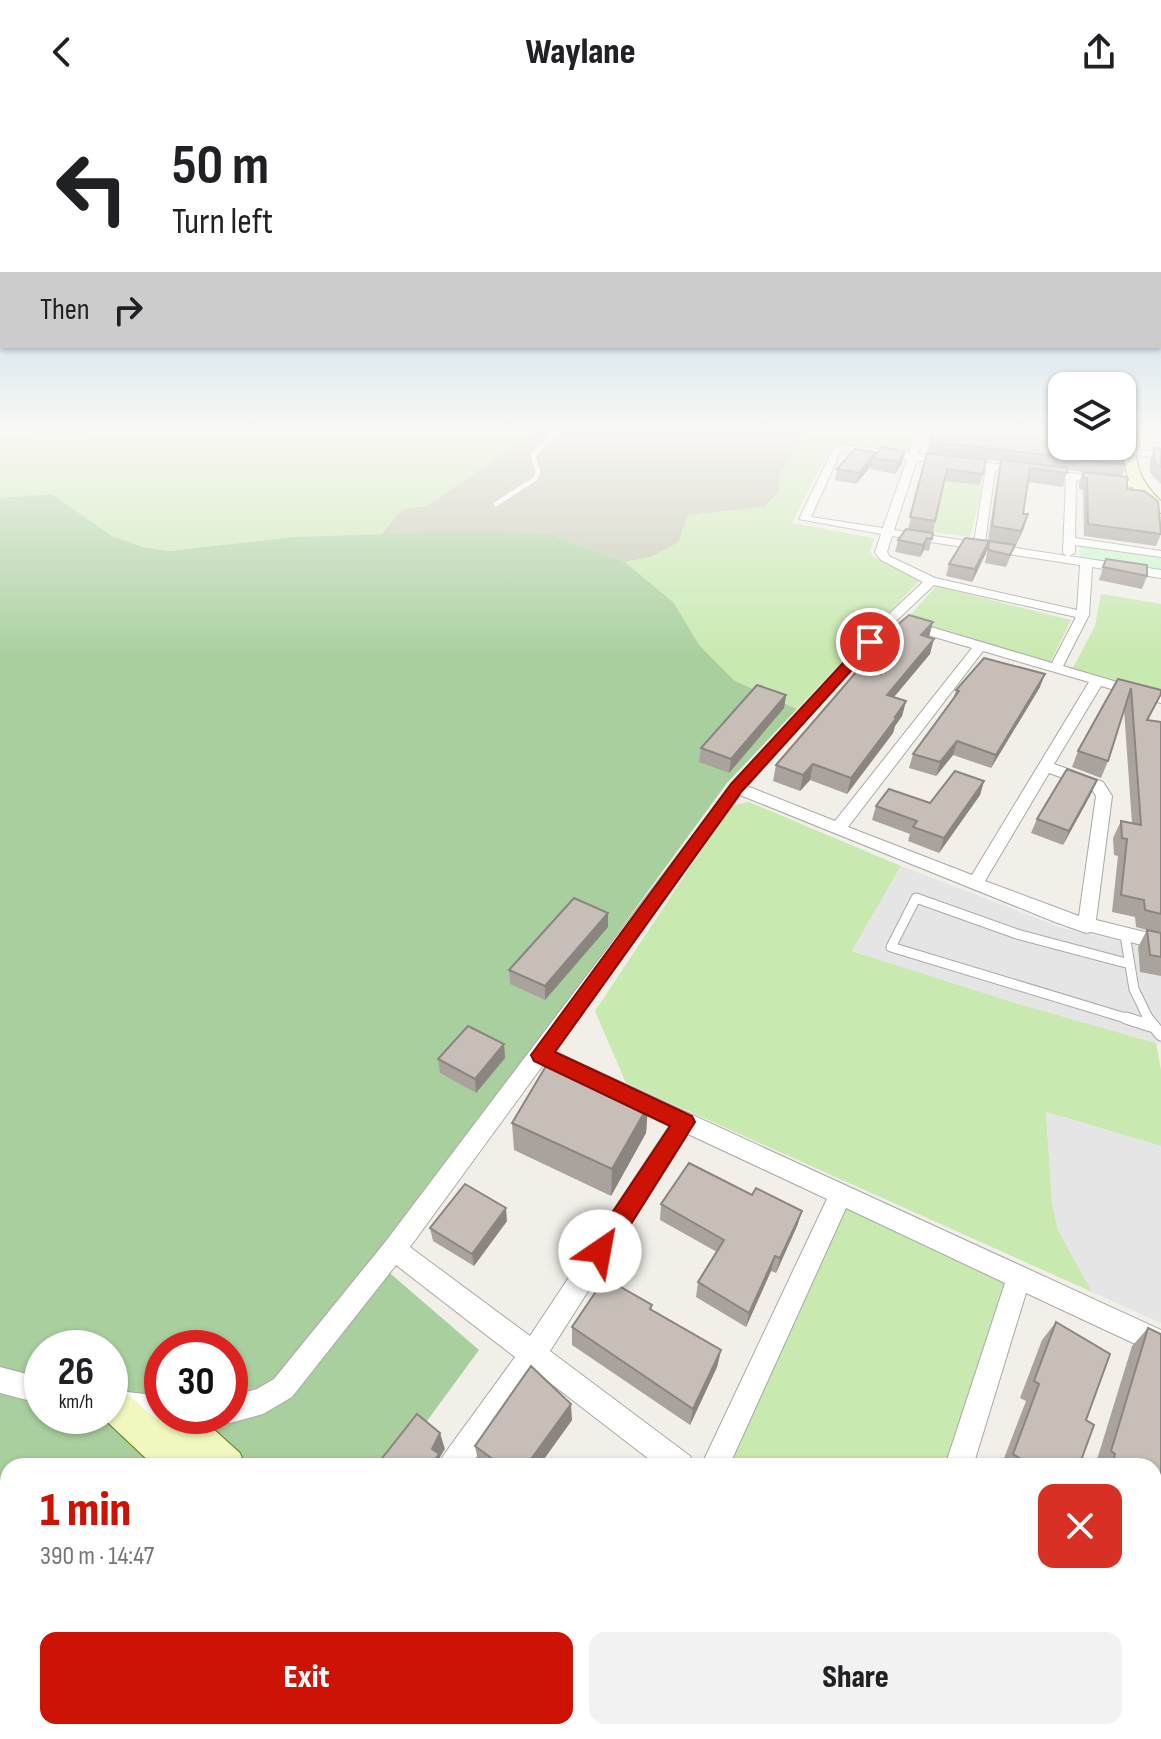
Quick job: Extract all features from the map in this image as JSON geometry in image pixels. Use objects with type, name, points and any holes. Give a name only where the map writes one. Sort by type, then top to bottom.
[{"type":"main road","points":[[128,1419],[172,1458]]},
{"type":"main road","points":[[192,1434],[218,1458]]},
{"type":"street","points":[[810,505],[804,519],[1161,574]]},
{"type":"street","points":[[898,505],[882,555],[931,581],[1083,615]]},
{"type":"street","points":[[979,545],[985,505]]},
{"type":"street","points":[[1069,561],[1070,505]]},
{"type":"street","points":[[1069,541],[1161,554]]},
{"type":"street","points":[[1055,669],[1083,615],[1086,563]]},
{"type":"street","points":[[248,1405],[263,1401],[283,1388],[394,1249],[737,788],[891,619],[931,581]]},
{"type":"street","points":[[891,619],[1161,699]]},
{"type":"street","points":[[838,829],[979,647]]},
{"type":"street","points":[[975,884],[1097,681]]},
{"type":"street","points":[[1047,767],[1097,785],[1104,796],[1086,927]]},
{"type":"street","points":[[737,788],[1086,927],[1161,943]]},
{"type":"street","points":[[541,1055],[1161,1343]]},
{"type":"street","points":[[459,1458],[533,1354],[684,1122]]},
{"type":"street","points":[[719,1458],[841,1193]]},
{"type":"street","points":[[394,1249],[670,1458]]},
{"type":"street","points":[[962,1458],[1019,1276]]},
{"type":"street","points":[[0,1380],[24,1386]]},
{"type":"lane","points":[[1126,963],[1017,934],[916,898],[891,947],[1151,1026]]},
{"type":"lane","points":[[1125,935],[1126,963],[1140,1009],[1161,1035]]},
{"type":"shaded area","points":[[767,505],[688,515],[679,542],[651,557],[625,562],[550,534],[381,535],[402,509],[426,506]]},
{"type":"shaded area","points":[[901,866],[1062,928],[1137,945],[1140,972],[1161,976],[1161,1044],[1019,1004],[852,951]]},
{"type":"shaded area","points":[[1046,1112],[1161,1146],[1161,1323],[1092,1292],[1058,1230],[1052,1203]]},
{"type":"green space","points":[[0,505],[68,505],[112,536],[143,547],[169,551],[293,537],[461,532],[550,534],[625,562],[674,603],[699,645],[735,681],[797,709],[727,783],[377,1262],[479,1350],[400,1458],[0,1458]]},
{"type":"green space","points":[[68,505],[427,505],[402,509],[381,535],[293,537],[169,551],[143,547],[112,536]]},
{"type":"green space","points":[[801,505],[792,523],[874,538],[870,551],[873,556],[919,581],[797,709],[735,681],[699,645],[674,603],[625,562],[651,557],[679,542],[688,515]]},
{"type":"green space","points":[[939,505],[978,505],[970,537],[933,532]]},
{"type":"green space","points":[[1080,546],[1161,558],[1161,572],[1079,558]]},
{"type":"green space","points":[[936,586],[1071,620],[1050,663],[906,620]]},
{"type":"green space","points":[[1101,594],[1161,604],[1161,695],[1072,670],[1095,626]]},
{"type":"green space","points":[[749,802],[901,866],[852,951],[1156,1043],[1161,1070],[1161,1146],[1046,1112],[1052,1203],[1058,1229],[1092,1292],[626,1083],[595,1011],[731,806]]},
{"type":"green space","points":[[841,1193],[1019,1276],[962,1458],[719,1458]]},
{"type":"building","points":[[913,505],[939,505],[935,521],[910,517]]},
{"type":"building","points":[[995,505],[1024,505],[1023,514],[1028,514],[1021,531],[992,526]]},
{"type":"building","points":[[1088,505],[1158,505],[1161,534],[1088,524]]},
{"type":"building","points":[[906,529],[933,533],[932,539],[927,538],[923,545],[898,540]]},
{"type":"building","points":[[965,538],[989,541],[975,569],[949,564]]},
{"type":"building","points":[[989,541],[1015,545],[1010,555],[988,550]]},
{"type":"building","points":[[1106,559],[1147,565],[1147,576],[1103,567]]},
{"type":"building","points":[[909,615],[933,622],[921,635],[934,639],[887,695],[906,701],[851,778],[813,764],[803,775],[776,765],[895,627]]},
{"type":"building","points":[[984,658],[1045,674],[996,755],[957,741],[940,762],[913,754],[959,691],[956,690]]},
{"type":"building","points":[[1118,679],[1161,690],[1147,720],[1161,722],[1161,914],[1145,910],[1144,900],[1121,895],[1127,839],[1122,838],[1121,821],[1141,825],[1131,688],[1108,761],[1078,751]]},
{"type":"building","points":[[757,685],[786,695],[731,759],[701,748]]},
{"type":"building","points":[[1067,769],[1097,780],[1069,831],[1037,819]]},
{"type":"building","points":[[955,771],[984,781],[944,838],[913,827],[917,821],[876,806],[889,789],[930,803]]},
{"type":"building","points":[[574,898],[608,913],[545,986],[509,970]]},
{"type":"building","points":[[1147,930],[1161,933],[1161,957],[1150,955]]},
{"type":"building","points":[[468,1026],[504,1044],[475,1079],[438,1059]]},
{"type":"building","points":[[546,1066],[648,1106],[612,1169],[512,1123]]},
{"type":"building","points":[[689,1163],[752,1195],[756,1188],[802,1211],[780,1258],[775,1256],[749,1313],[698,1282],[724,1240],[661,1204]]},
{"type":"building","points":[[465,1184],[506,1208],[472,1254],[430,1228]]},
{"type":"building","points":[[605,1278],[652,1305],[650,1309],[721,1350],[693,1409],[572,1327]]},
{"type":"building","points":[[1056,1322],[1110,1354],[1086,1420],[1094,1425],[1082,1458],[1019,1458],[1013,1454],[1039,1384],[1034,1381]]},
{"type":"building","points":[[1148,1328],[1161,1334],[1161,1458],[1114,1458],[1115,1454],[1111,1451]]},
{"type":"building","points":[[531,1366],[571,1404],[532,1458],[491,1458],[475,1446]]},
{"type":"building","points":[[417,1414],[440,1433],[432,1449],[439,1454],[436,1458],[382,1458]]},
{"type":"route","points":[[600,1251],[684,1122],[541,1055],[729,798],[870,642]]}]
